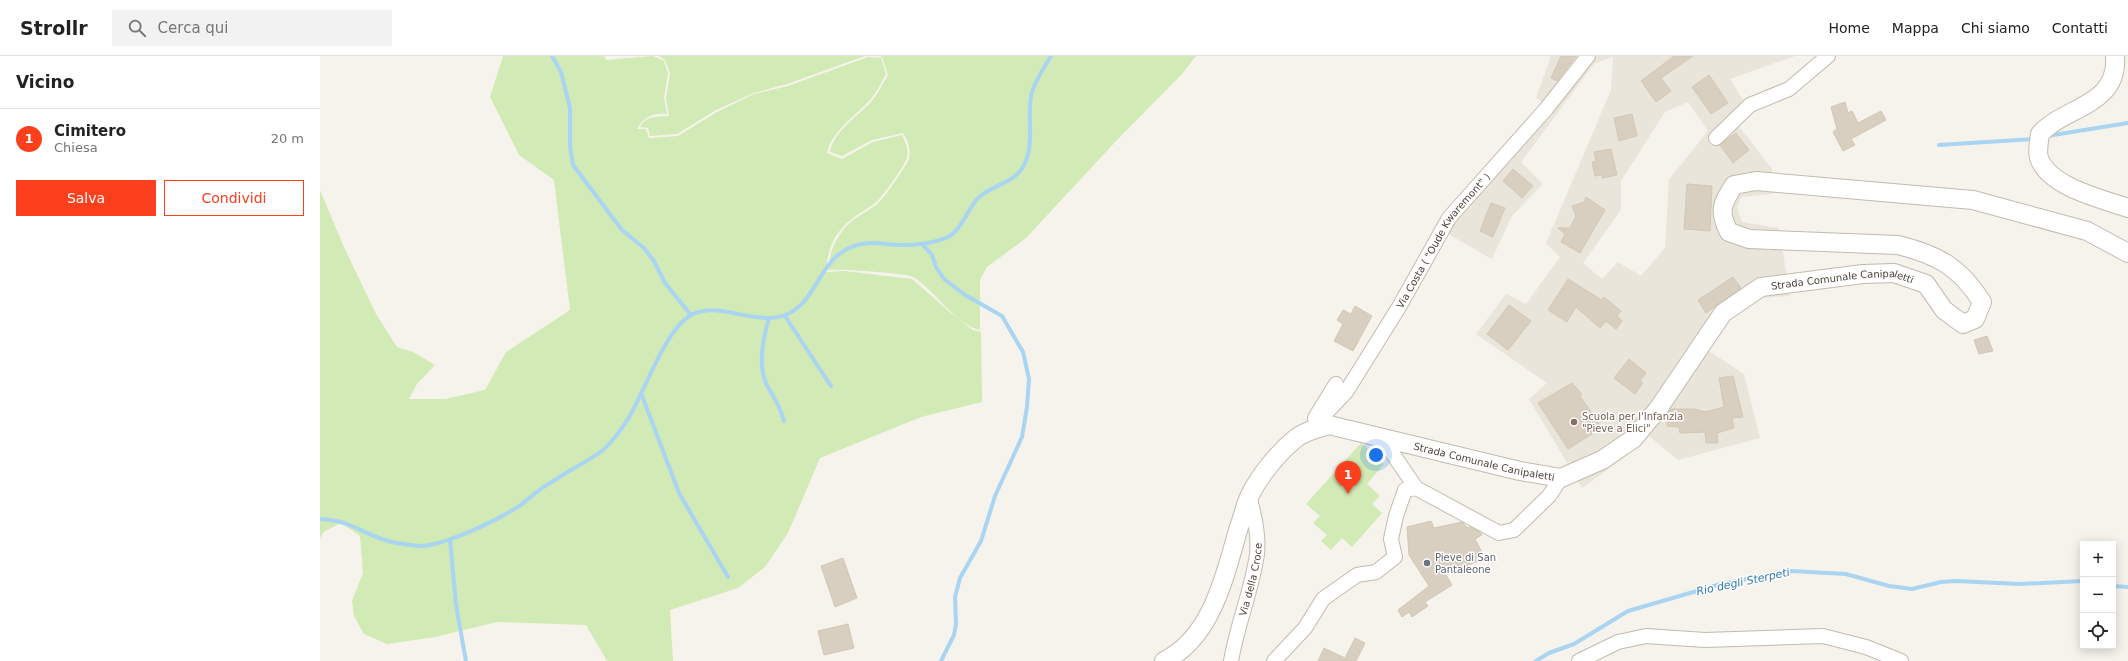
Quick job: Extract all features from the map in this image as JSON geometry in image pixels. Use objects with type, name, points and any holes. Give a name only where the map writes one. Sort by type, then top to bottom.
[{"type":"street","name":"Via Costa ( \"Oude Kwaremont\" )","points":[[1309,431],[1346,392],[1399,307],[1449,218],[1546,109],[1588,56]]},
{"type":"street","points":[[1716,138],[1750,105],[1789,89],[1828,56]]},
{"type":"street","points":[[2115,56],[2116,63],[2110,84],[2096,100],[2047,126],[2039,139],[2039,157],[2046,171],[2070,188],[2128,208]]},
{"type":"street","name":"Strada Comunale Canipaletti","points":[[1164,661],[1171,658],[1194,636],[1215,603],[1249,496],[1276,458],[1296,438],[1309,431],[1329,425],[1520,471],[1561,478],[1602,460],[1633,439],[1658,410],[1723,313],[1762,287],[1863,274],[1894,273],[1926,284],[1944,310],[1963,324],[1975,319],[1982,302],[1970,282],[1950,265],[1919,250],[1898,245],[1749,239],[1729,232],[1722,219],[1723,202],[1734,185],[1756,181],[1973,200],[2087,231],[2128,253]]},
{"type":"street","points":[[1309,431],[1312,422],[1324,401],[1336,384]]},
{"type":"street","points":[[1382,438],[1416,488],[1499,533],[1514,530],[1549,496],[1561,478]]},
{"type":"street","points":[[1274,661],[1305,628],[1323,599],[1357,575],[1376,572],[1395,557],[1391,539],[1396,516],[1405,490],[1416,488]]},
{"type":"street","name":"Via della Croce","points":[[1231,661],[1236,631],[1257,552],[1254,515],[1249,496]]},
{"type":"street","points":[[1579,661],[1618,642],[1646,636],[1705,640],[1823,636],[1866,647],[1901,661]]},
{"type":"shaded area","points":[[1551,56],[1795,56],[1730,79],[1750,111],[1738,125],[1772,169],[1772,194],[1741,197],[1737,208],[1742,222],[1779,228],[1790,296],[1760,298],[1730,317],[1706,349],[1744,374],[1760,438],[1678,460],[1649,436],[1621,460],[1582,488],[1529,399],[1547,383],[1476,334],[1506,294],[1526,304],[1560,257],[1546,243],[1611,90],[1613,57],[1594,64],[1521,162],[1543,184],[1512,216],[1492,259],[1441,230],[1547,105],[1536,98]],"holes":[[[1688,102],[1708,131],[1669,179],[1665,248],[1641,276],[1618,262],[1602,279],[1583,263],[1621,210],[1621,181],[1665,112]]]},
{"type":"green space","points":[[503,56],[604,56],[606,60],[653,56],[664,61],[668,73],[664,98],[667,114],[657,114],[649,117],[643,121],[637,129],[646,129],[649,138],[678,136],[717,112],[754,94],[788,86],[868,57],[881,58],[886,74],[869,101],[838,131],[829,145],[827,153],[842,159],[873,142],[902,135],[907,146],[907,158],[898,174],[878,200],[850,220],[835,237],[830,248],[826,272],[844,271],[912,279],[973,330],[981,332],[982,402],[921,417],[820,458],[788,533],[765,567],[738,588],[670,610],[673,661],[607,661],[586,625],[497,622],[435,637],[387,644],[364,634],[354,616],[352,601],[363,573],[360,536],[341,523],[325,531],[320,538],[320,190],[343,245],[376,314],[397,347],[413,352],[435,365],[417,384],[409,399],[445,399],[485,390],[506,352],[570,310],[554,180],[519,155],[490,97]]},
{"type":"green space","points":[[659,56],[865,56],[787,84],[754,93],[716,110],[677,134],[650,136],[648,128],[640,127],[643,123],[653,117],[669,116],[666,98],[670,73],[665,60]]},
{"type":"green space","points":[[878,56],[1196,56],[1182,74],[1117,140],[1026,238],[987,267],[980,280],[980,330],[971,327],[962,321],[913,277],[898,274],[828,270],[832,249],[843,230],[851,222],[880,201],[909,159],[909,145],[903,133],[872,140],[842,156],[830,152],[832,145],[841,131],[871,102],[888,75],[882,57]]},
{"type":"green space","points":[[1361,443],[1384,464],[1367,484],[1380,496],[1372,504],[1382,513],[1352,547],[1342,538],[1331,550],[1321,541],[1327,535],[1313,523],[1320,516],[1306,504]]},
{"type":"building","points":[[1561,56],[1576,56],[1557,81],[1551,78]]},
{"type":"building","points":[[1674,56],[1693,56],[1661,78],[1671,91],[1656,102],[1641,81]]},
{"type":"building","points":[[1709,75],[1728,103],[1711,114],[1692,87]]},
{"type":"building","points":[[1845,102],[1848,113],[1852,111],[1858,123],[1881,111],[1886,120],[1851,139],[1855,145],[1843,151],[1833,132],[1837,129],[1831,107]]},
{"type":"building","points":[[1632,114],[1637,136],[1619,141],[1614,118]]},
{"type":"building","points":[[1736,133],[1749,150],[1733,163],[1720,145]]},
{"type":"building","points":[[1611,149],[1617,175],[1602,178],[1602,175],[1595,176],[1592,162],[1596,161],[1594,152]]},
{"type":"building","points":[[1513,169],[1533,186],[1522,198],[1503,181]]},
{"type":"building","points":[[1687,184],[1712,186],[1710,231],[1684,229]]},
{"type":"building","points":[[1586,197],[1605,210],[1580,253],[1561,242],[1565,234],[1558,228],[1570,228],[1576,216],[1572,206],[1584,202]]},
{"type":"building","points":[[1491,203],[1505,208],[1493,237],[1480,231]]},
{"type":"building","points":[[1733,277],[1741,288],[1706,313],[1698,300]]},
{"type":"building","points":[[1568,279],[1602,300],[1604,297],[1621,311],[1617,316],[1622,321],[1616,329],[1606,321],[1600,328],[1576,307],[1567,322],[1548,310]]},
{"type":"building","points":[[1509,305],[1531,321],[1508,350],[1487,334]]},
{"type":"building","points":[[1355,306],[1372,316],[1353,351],[1334,341],[1343,324],[1337,320],[1343,310],[1351,314]]},
{"type":"building","points":[[1987,336],[1993,351],[1979,354],[1974,340]]},
{"type":"building","points":[[1629,359],[1646,373],[1640,381],[1643,383],[1635,394],[1614,378]]},
{"type":"building","points":[[1733,376],[1743,417],[1732,418],[1734,428],[1717,433],[1718,443],[1706,443],[1705,432],[1680,433],[1679,427],[1667,426],[1667,415],[1671,409],[1695,409],[1705,412],[1724,407],[1719,378]]},
{"type":"building","name":"Scuola per l'Infanzia \"Pieve a Elici\"","points":[[1572,383],[1582,394],[1580,396],[1602,428],[1568,449],[1538,403]]},
{"type":"building","name":"Pieve di San Pantaleone","points":[[1431,521],[1434,528],[1462,522],[1468,528],[1470,527],[1480,532],[1482,535],[1475,539],[1485,558],[1446,575],[1452,585],[1425,602],[1428,606],[1412,617],[1409,612],[1402,617],[1398,610],[1429,586],[1409,555],[1407,527]]},
{"type":"building","points":[[843,558],[857,598],[835,607],[821,566]]},
{"type":"building","points":[[848,624],[854,648],[824,655],[818,631]]},
{"type":"building","points":[[1355,638],[1365,643],[1356,661],[1318,661],[1324,648],[1345,658]]},
{"type":"waterway","points":[[552,56],[561,72],[570,108],[570,146],[573,165],[622,230],[644,248],[654,261],[665,283],[691,315]]},
{"type":"waterway","points":[[320,519],[347,524],[376,537],[416,546],[442,542],[469,532],[518,507],[542,488],[607,447],[628,419],[655,364],[671,336],[679,325],[688,317],[699,312],[711,310],[761,318],[773,318],[785,315],[795,310],[804,302],[830,263],[839,254],[849,248],[856,245],[869,243],[913,245],[941,240],[951,235],[960,226],[973,204],[982,194],[1015,176],[1024,165],[1030,140],[1030,104],[1032,90],[1051,56]]},
{"type":"waterway","points":[[2047,136],[2128,123]]},
{"type":"waterway","points":[[1939,145],[2035,139]]},
{"type":"waterway","points":[[922,244],[932,255],[936,267],[944,279],[965,295],[1002,316],[1023,352],[1029,379],[1027,407],[1022,437],[995,496],[981,541],[960,578],[955,597],[956,624],[954,635],[941,661]]},
{"type":"waterway","points":[[785,316],[831,386]]},
{"type":"waterway","points":[[769,318],[763,343],[762,369],[767,385],[779,406],[784,421]]},
{"type":"waterway","points":[[641,393],[679,493],[728,577]]},
{"type":"waterway","points":[[450,539],[456,605],[466,661]]},
{"type":"waterway","name":"Rio degli Sterpeti","points":[[1536,661],[1549,653],[1574,644],[1628,611],[1721,584],[1792,571],[1846,574],[1889,586],[1912,589],[1941,582],[1956,581],[2020,584],[2080,581]]},
{"type":"waterway","name":"Rio degli Sterpeti","points":[[2116,586],[2128,587]]},
{"type":"place","name":"Scuola per l'Infanzia \"Pieve a Elici\"","points":[[1574,422]]},
{"type":"place","name":"Cimitero","points":[[1348,494]]},
{"type":"place","name":"Pieve di San Pantaleone","points":[[1427,563]]}]
